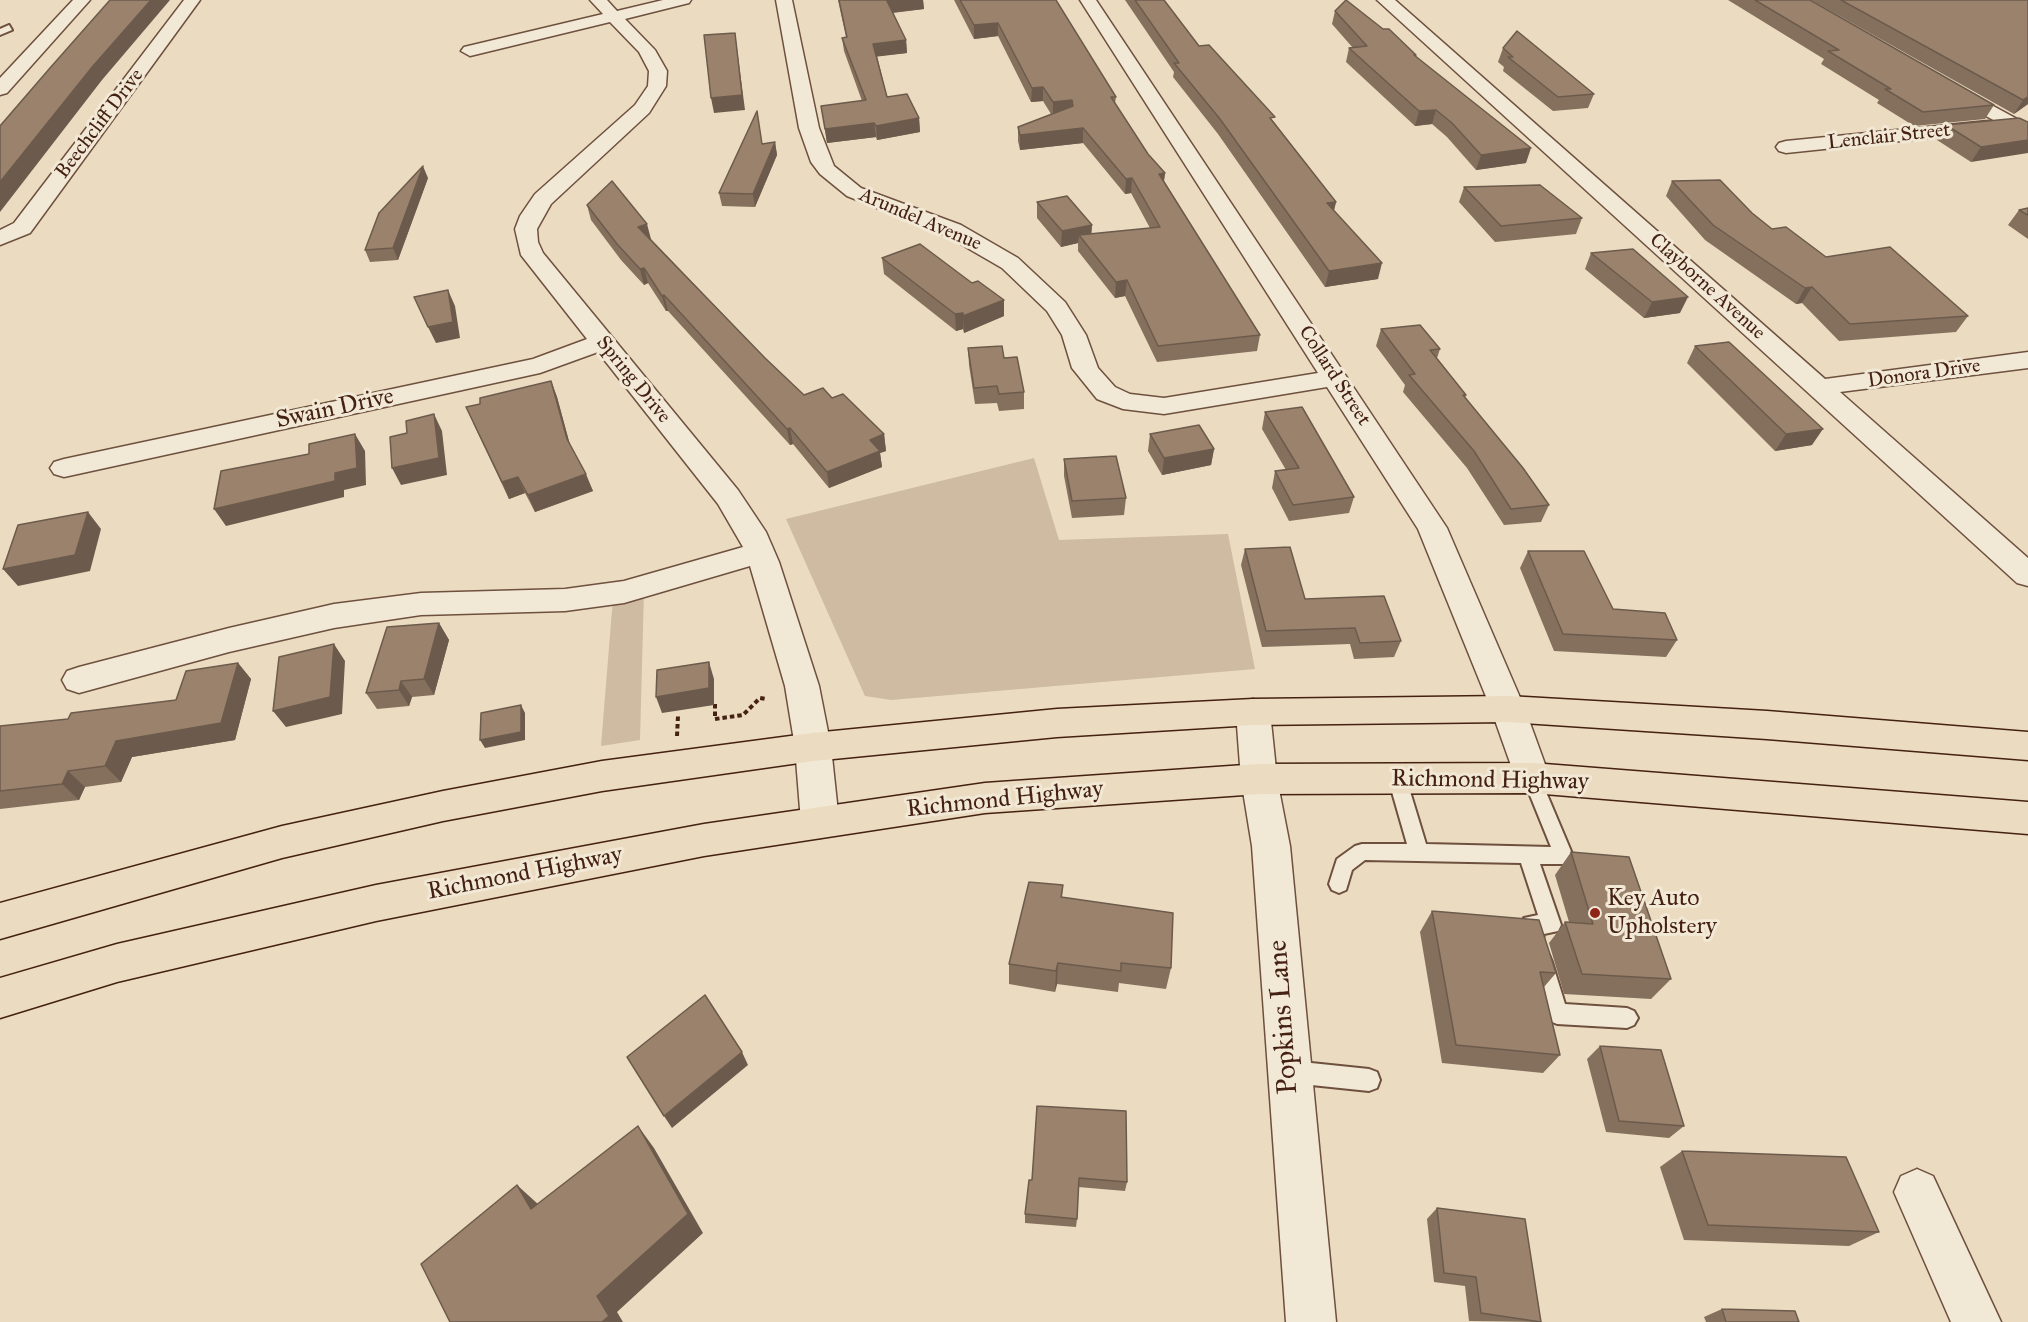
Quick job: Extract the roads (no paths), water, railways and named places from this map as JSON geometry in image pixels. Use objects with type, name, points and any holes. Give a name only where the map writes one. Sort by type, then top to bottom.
[{"type":"highway","points":[[0,921],[282,842],[443,806],[602,776],[813,747],[1057,723],[1253,712],[1508,709],[1767,725],[2028,746]]},
{"type":"highway","name":"Richmond Highway","points":[[0,998],[117,963],[376,903],[704,840],[985,798],[1259,779],[1532,778],[2028,818]]},
{"type":"street","points":[[0,89],[82,0]]},
{"type":"street","name":"Beechcliff Drive","points":[[0,238],[22,228],[192,0]]},
{"type":"street","points":[[470,51],[606,8],[683,0]]},
{"type":"street","name":"Arundel Avenue","points":[[784,0],[809,128],[821,162],[827,170],[854,192],[953,230],[978,243],[1017,269],[1057,307],[1074,335],[1085,368],[1096,384],[1106,393],[1122,400],[1144,405],[1164,406],[1336,378]]},
{"type":"street","name":"Collard Street","points":[[1088,0],[1432,528],[1508,709],[1532,778]]},
{"type":"street","name":"Clayborne Avenue","points":[[1385,0],[1821,387],[2028,575]]},
{"type":"street","name":"Spring Drive","points":[[606,8],[646,50],[655,64],[657,86],[642,109],[543,199],[531,216],[526,229],[527,242],[532,255],[728,497],[751,532],[760,553],[802,686],[813,747],[820,822]]},
{"type":"street","points":[[1940,83],[2023,127]]},
{"type":"street","name":"Lenclair Street","points":[[1786,147],[2023,127]]},
{"type":"street","name":"Swain Drive","points":[[64,468],[540,365],[603,342]]},
{"type":"street","name":"Donora Drive","points":[[1821,387],[2028,360]]},
{"type":"street","points":[[80,680],[199,648],[334,616],[421,604],[565,600],[624,592],[760,553]]},
{"type":"street","name":"Popkins Lane","points":[[1253,712],[1259,779],[1271,846],[1288,1071],[1311,1322]]},
{"type":"street","points":[[1917,1192],[1976,1322]]},
{"type":"lane","points":[[0,32],[9,28]]},
{"type":"lane","points":[[1397,778],[1419,852]]},
{"type":"lane","points":[[1339,884],[1344,865],[1362,852],[1564,856],[1532,778]]},
{"type":"lane","points":[[1528,855],[1551,925],[1531,924],[1557,1014],[1627,1018]]},
{"type":"lane","points":[[1288,1071],[1369,1080]]},
{"type":"place","name":"Key Auto Upholstery","points":[[1595,913]]}]
